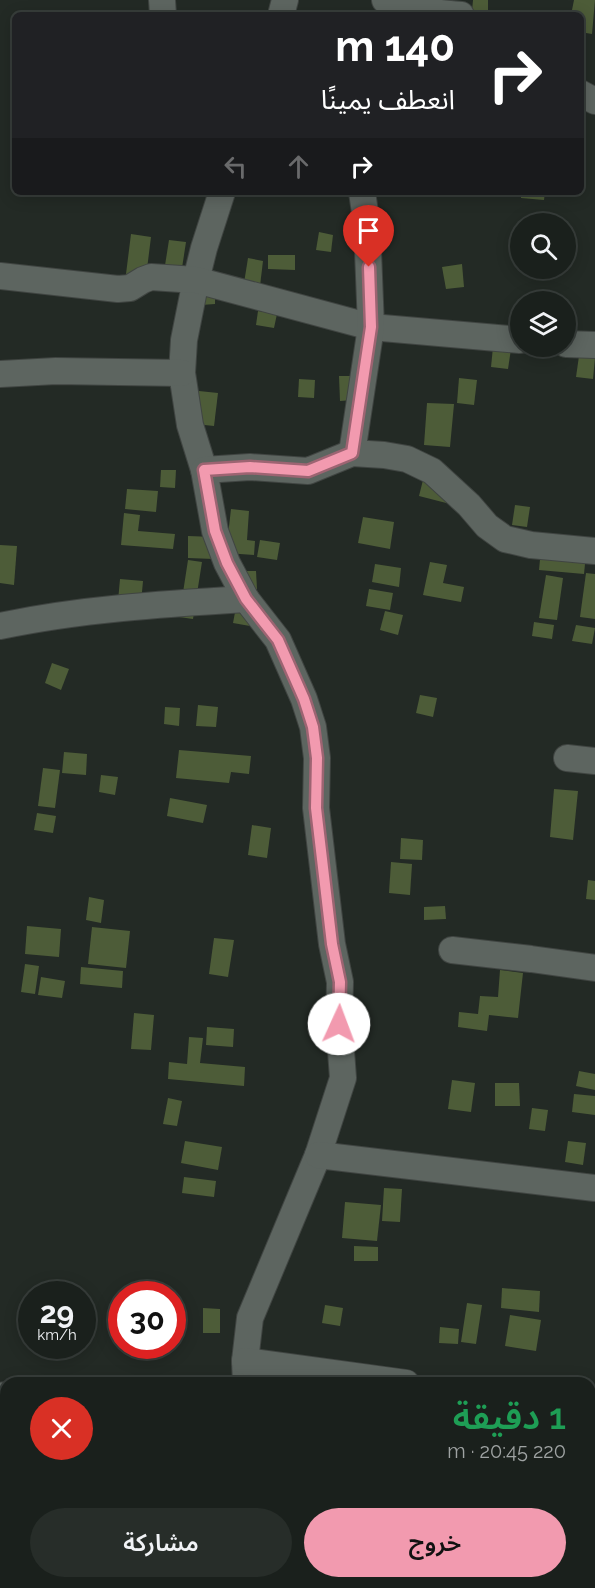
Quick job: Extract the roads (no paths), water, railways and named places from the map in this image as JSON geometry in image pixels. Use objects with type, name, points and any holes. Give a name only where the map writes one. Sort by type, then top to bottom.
[{"type":"street","points":[[385,0],[391,4],[434,12]]},
{"type":"street","points":[[221,195],[196,280],[184,340],[182,373],[190,425],[204,470],[215,531],[227,563],[246,599],[278,640],[313,727],[317,758],[316,808],[332,944],[340,982],[339,1024],[343,1078],[318,1155],[250,1318],[245,1372],[318,1377]]},
{"type":"street","points":[[352,453],[371,327],[367,226],[362,195]]},
{"type":"street","points":[[0,276],[118,289],[130,288],[151,277],[196,280],[371,327],[510,338]]},
{"type":"street","points":[[576,344],[595,345]]},
{"type":"street","points":[[0,374],[56,371],[182,373]]},
{"type":"street","points":[[204,470],[250,467],[308,471],[352,453],[407,459],[432,471],[469,505],[487,526],[505,539],[531,545],[595,551]]},
{"type":"street","points":[[0,626],[130,606],[246,599]]},
{"type":"street","points":[[567,758],[595,761]]},
{"type":"street","points":[[452,950],[595,968]]},
{"type":"street","points":[[318,1155],[595,1188]]}]
